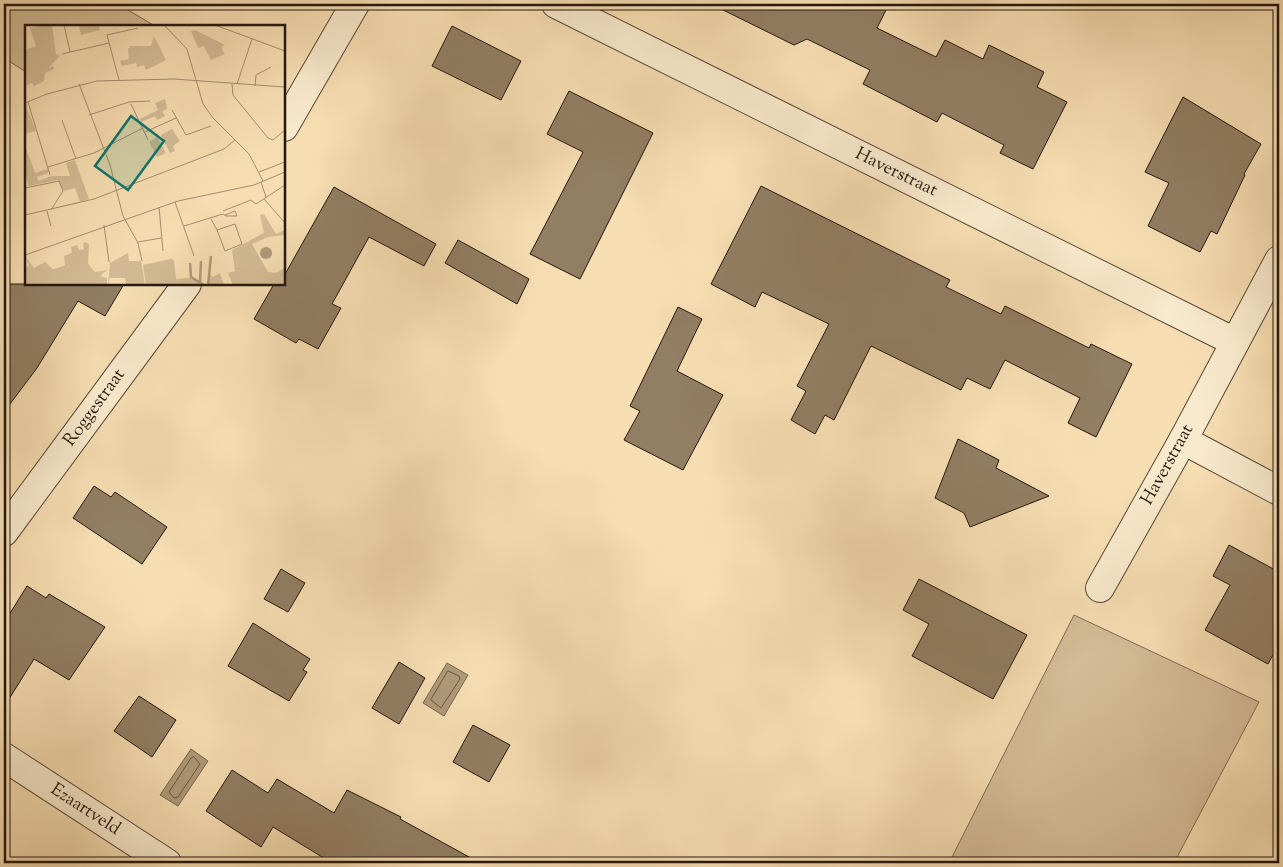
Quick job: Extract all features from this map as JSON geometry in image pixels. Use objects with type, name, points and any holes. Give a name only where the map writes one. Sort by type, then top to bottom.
[{"type":"street","points":[[285,125],[355,4]]},
{"type":"street","name":"Haverstraat","points":[[556,4],[1235,342]]},
{"type":"street","name":"Haverstraat","points":[[1100,588],[1183,440],[1279,260]]},
{"type":"street","name":"Roggestraat","points":[[4,532],[186,285]]},
{"type":"street","points":[[1183,440],[1279,491]]},
{"type":"street","name":"Ezaartveld","points":[[4,757],[167,863]]},
{"type":"shaded area","points":[[4,4],[118,4],[153,25],[25,25],[25,71],[4,58]]},
{"type":"shaded area","points":[[1074,615],[1259,702],[1174,863],[949,863]]},
{"type":"water","points":[[447,663],[468,675],[444,716],[423,703]]},
{"type":"water","points":[[191,749],[208,761],[178,806],[160,795]]},
{"type":"building","points":[[711,4],[889,4],[877,28],[936,57],[945,40],[983,59],[989,45],[1044,72],[1037,87],[1067,102],[1033,169],[1000,153],[1004,145],[942,113],[937,122],[863,84],[870,70],[807,39],[794,45]]},
{"type":"building","points":[[452,26],[521,61],[501,100],[432,66]]},
{"type":"building","points":[[569,91],[653,133],[580,279],[530,254],[583,152],[547,134]]},
{"type":"building","points":[[1183,97],[1261,144],[1244,174],[1217,234],[1211,231],[1200,252],[1148,226],[1169,183],[1145,172]]},
{"type":"building","points":[[761,186],[950,280],[946,287],[1001,314],[1005,306],[1089,348],[1091,344],[1132,364],[1096,437],[1068,423],[1080,398],[1005,360],[990,389],[967,378],[961,390],[871,346],[834,420],[825,415],[815,434],[791,420],[806,391],[797,386],[829,324],[762,292],[755,307],[711,284]]},
{"type":"building","points":[[334,187],[436,244],[424,266],[369,237],[332,304],[341,308],[318,349],[299,339],[296,343],[254,319],[273,285],[285,285],[285,274]]},
{"type":"building","points":[[458,240],[529,279],[517,304],[445,263]]},
{"type":"building","points":[[4,284],[123,285],[105,316],[78,301],[37,368],[4,412]]},
{"type":"building","points":[[678,307],[702,319],[677,371],[723,395],[683,470],[624,440],[640,411],[630,406]]},
{"type":"building","points":[[958,439],[999,460],[996,468],[1049,496],[970,527],[964,513],[935,498]]},
{"type":"building","points":[[94,486],[111,497],[115,492],[167,527],[142,564],[73,518]]},
{"type":"building","points":[[1229,545],[1279,572],[1279,644],[1268,664],[1205,630],[1230,585],[1213,576]]},
{"type":"building","points":[[281,569],[305,583],[288,612],[264,599]]},
{"type":"building","points":[[919,579],[1027,635],[993,699],[912,656],[929,624],[903,610]]},
{"type":"building","points":[[27,586],[46,598],[49,594],[105,627],[69,680],[34,659],[4,707],[4,623]]},
{"type":"building","points":[[253,623],[310,659],[303,670],[307,672],[289,701],[228,666]]},
{"type":"building","points":[[399,662],[425,678],[399,724],[372,708]]},
{"type":"building","points":[[139,696],[176,720],[152,757],[114,731]]},
{"type":"building","points":[[473,725],[510,745],[489,782],[453,762]]},
{"type":"building","points":[[232,770],[268,793],[277,779],[334,813],[347,790],[401,817],[400,819],[480,863],[332,863],[273,827],[261,847],[206,811]]}]
